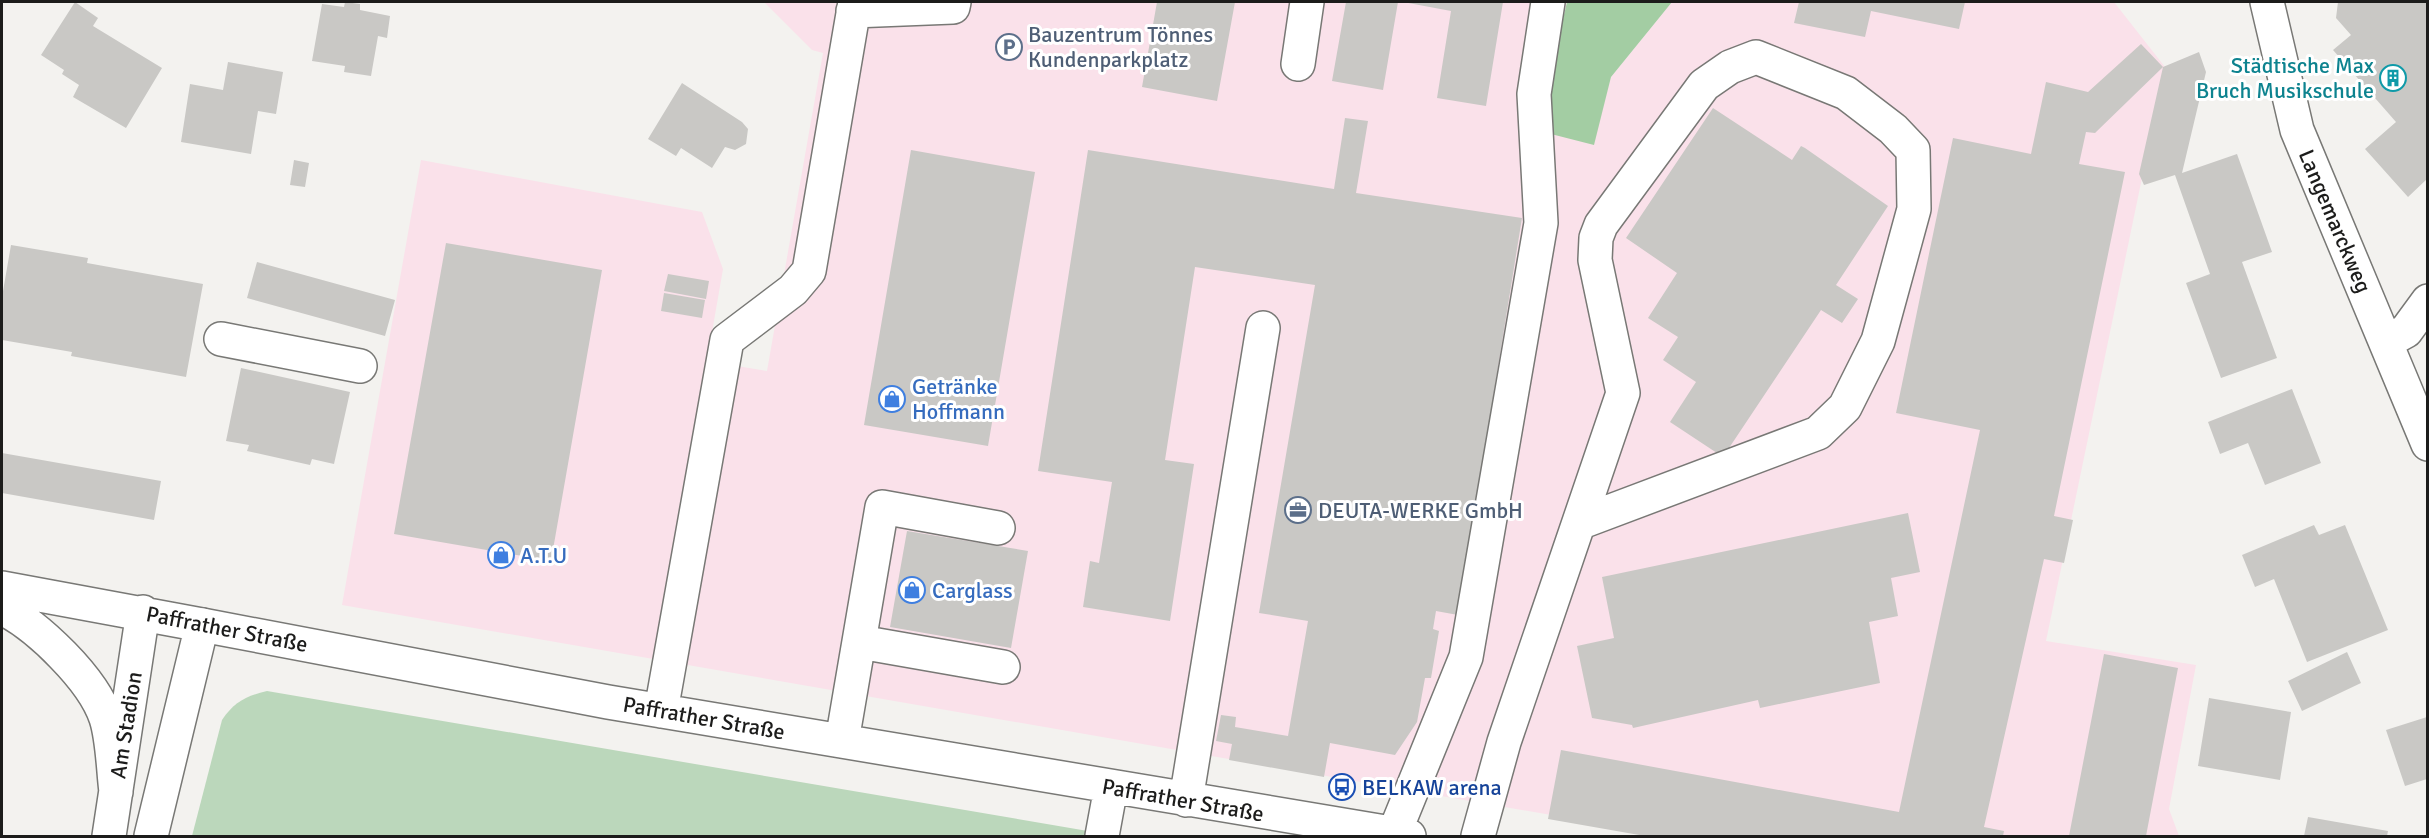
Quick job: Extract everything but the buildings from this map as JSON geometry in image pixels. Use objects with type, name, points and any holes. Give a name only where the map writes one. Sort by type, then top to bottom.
[{"type":"street","points":[[661,711],[726,340],[793,290],[809,271],[854,6],[953,7],[954,2]]},
{"type":"street","points":[[1298,64],[1307,2]]},
{"type":"street","points":[[1402,835],[1466,657],[1541,223],[1534,94],[1548,2]]},
{"type":"street","name":"Langemarckweg","points":[[2267,2],[2297,130],[2427,437]]},
{"type":"street","points":[[1478,837],[1504,742],[1579,522],[1623,393],[1594,260],[1596,238],[1601,225],[1704,85],[1730,67],[1756,57],[1846,93],[1893,129],[1914,150],[1914,209],[1878,341],[1845,406],[1818,433],[1579,522]]},
{"type":"street","points":[[2386,342],[2406,331],[2427,301]]},
{"type":"street","points":[[1186,800],[1263,328]]},
{"type":"street","points":[[221,339],[360,366]]},
{"type":"street","points":[[842,741],[882,507],[998,528]]},
{"type":"street","name":"Paffrather Straße","points":[[2,588],[143,612],[661,711],[1402,835]]},
{"type":"street","points":[[2,608],[50,643],[78,670],[106,717],[116,792]]},
{"type":"street","name":"Am Stadion","points":[[109,837],[143,612]]},
{"type":"street","name":"Am Stadion","points":[[152,837],[202,625]]},
{"type":"street","points":[[860,642],[1003,667]]},
{"type":"street","points":[[1102,837],[1111,788]]},
{"type":"shaded area","points":[[764,2],[1567,2],[1546,92],[1593,145],[1611,77],[1672,2],[2114,2],[2165,67],[2046,641],[2196,665],[2169,809],[2179,836],[1672,836],[342,605],[421,160],[702,212],[723,269],[707,361],[767,371],[823,53],[812,50]]},
{"type":"green space","points":[[1567,2],[1672,2],[1611,77],[1594,145],[1551,134],[1546,92]]},
{"type":"green space","points":[[267,691],[1117,836],[192,836],[222,720],[241,701]]},
{"type":"place","name":"Bauzentrum Tönnes Kundenparkplatz","points":[[1009,47]]},
{"type":"place","name":"Städtische Max Bruch Musikschule","points":[[2393,78]]},
{"type":"place","name":"Getränke Hoffmann","points":[[892,399]]},
{"type":"place","name":"DEUTA-WERKE GmbH","points":[[1298,510]]},
{"type":"place","name":"A.T.U","points":[[501,555]]},
{"type":"place","name":"Carglass","points":[[912,590]]},
{"type":"place","name":"BELKAW arena","points":[[1342,787]]}]
